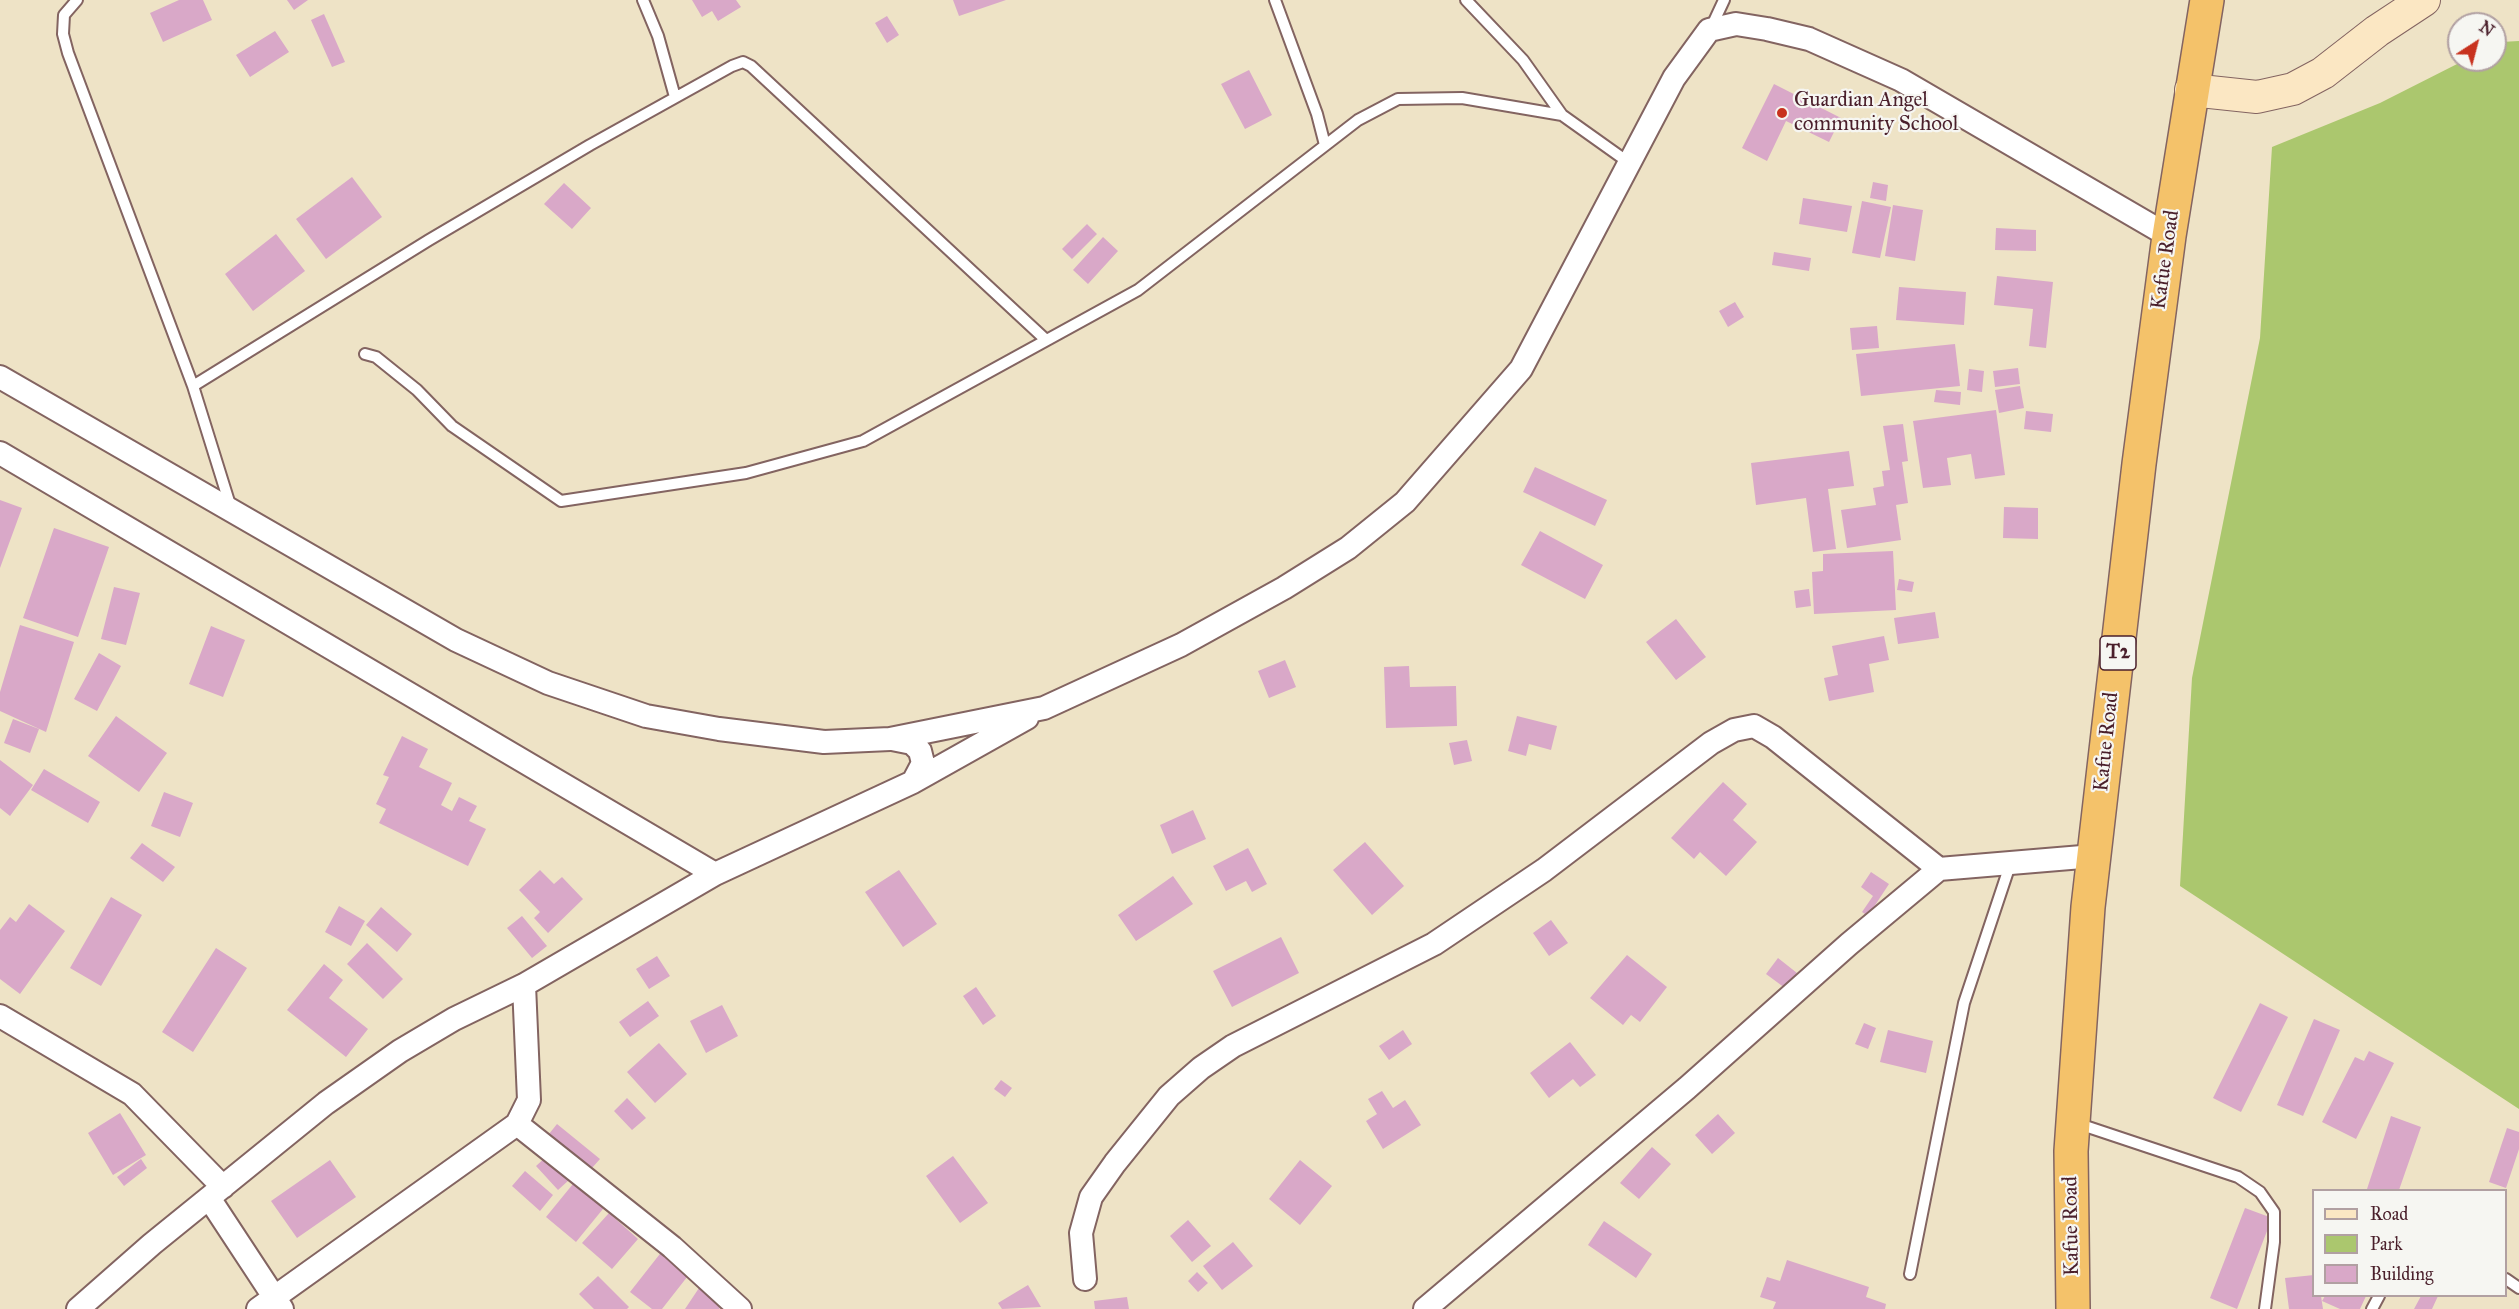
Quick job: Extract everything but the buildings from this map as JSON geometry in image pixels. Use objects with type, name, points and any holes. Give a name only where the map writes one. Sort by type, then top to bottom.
[{"type":"highway","name":"Kafue Road","points":[[2073,1309],[2071,1151],[2088,907],[2139,464],[2169,236],[2207,0]]},
{"type":"street","points":[[2191,90],[2257,97],[2294,90],[2323,73],[2377,30],[2424,0]]},
{"type":"street","points":[[78,1309],[216,1192],[326,1103],[400,1051],[454,1019],[524,985],[715,874],[913,782],[1044,708],[1181,645],[1284,588],[1348,548],[1405,502],[1521,369],[1674,78],[1710,30],[1736,24],[1809,39],[1901,80],[2169,236]]},
{"type":"street","points":[[0,377],[456,640],[548,683],[646,716],[719,729],[824,742],[890,739],[1044,708]]},
{"type":"street","points":[[0,453],[715,874]]},
{"type":"street","points":[[1085,1279],[1081,1233],[1091,1197],[1114,1163],[1169,1096],[1201,1068],[1233,1046],[1434,944],[1544,870],[1711,743],[1734,730],[1754,726],[1773,737],[1939,869]]},
{"type":"street","points":[[890,739],[912,743],[920,752],[923,763],[913,782]]},
{"type":"street","points":[[1425,1309],[1687,1088],[1939,869],[2094,856]]},
{"type":"street","points":[[0,1016],[132,1094],[216,1192],[272,1305],[517,1124],[529,1100],[524,985]]},
{"type":"street","points":[[517,1124],[672,1247],[740,1309]]},
{"type":"lane","points":[[77,0],[64,15],[63,34],[68,52],[194,386],[232,511]]},
{"type":"lane","points":[[643,0],[658,36],[675,97]]},
{"type":"lane","points":[[1275,0],[1317,114],[1325,145]]},
{"type":"lane","points":[[1466,0],[1522,60],[1562,115],[1628,162]]},
{"type":"lane","points":[[1710,30],[1724,0]]},
{"type":"lane","points":[[194,386],[429,240],[675,97],[742,62],[751,66],[1046,340]]},
{"type":"lane","points":[[365,354],[376,357],[417,390],[452,426],[561,501],[746,473],[863,441],[1138,290],[1358,120],[1398,99],[1462,98],[1562,115]]},
{"type":"lane","points":[[1910,1274],[1964,1003],[2011,862]]},
{"type":"lane","points":[[2073,1122],[2238,1177],[2260,1192],[2274,1212],[2274,1242],[2265,1309]]},
{"type":"green space","points":[[2519,41],[2519,1109],[2180,886],[2192,678],[2260,338],[2272,147],[2380,103],[2447,69],[2447,72],[2507,72],[2507,42]]},
{"type":"place","name":"Guardian Angel community School","points":[[1782,113]]}]
